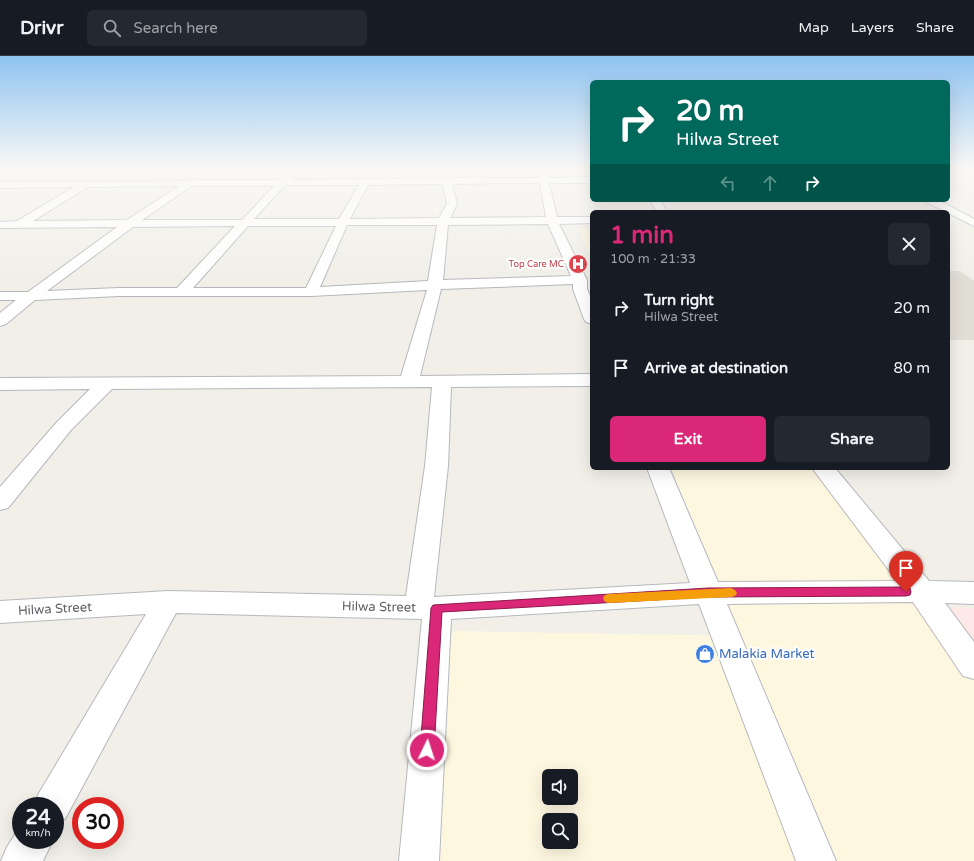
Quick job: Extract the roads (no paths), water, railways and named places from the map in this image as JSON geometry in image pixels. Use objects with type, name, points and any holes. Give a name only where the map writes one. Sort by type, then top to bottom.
[{"type":"street","points":[[0,237],[49,207]]},
{"type":"street","points":[[0,321],[30,296],[156,207]]},
{"type":"street","points":[[181,292],[260,207]]},
{"type":"street","points":[[311,292],[351,207]]},
{"type":"street","points":[[409,381],[435,285],[443,221],[451,207]]},
{"type":"street","points":[[549,207],[552,220],[580,280],[580,289],[590,314]]},
{"type":"street","points":[[950,211],[974,224]]},
{"type":"street","points":[[0,225],[590,220]]},
{"type":"street","points":[[954,224],[974,224]]},
{"type":"street","points":[[0,296],[119,292],[311,292],[435,285],[580,280]]},
{"type":"street","points":[[0,384],[590,380]]},
{"type":"street","points":[[419,861],[427,608],[442,381]]},
{"type":"street","points":[[0,502],[64,426],[107,384]]},
{"type":"street","points":[[659,470],[816,861]]},
{"type":"street","points":[[825,470],[921,591],[974,666]]},
{"type":"street","name":"Hilwa Street","points":[[0,612],[168,602],[427,608],[708,593],[921,591],[974,593]]},
{"type":"street","points":[[57,797],[168,602]]},
{"type":"street","points":[[21,861],[28,849]]},
{"type":"place","name":"Top Care MC","points":[[578,264]]},
{"type":"place","name":"Malakia Market","points":[[705,654]]}]
